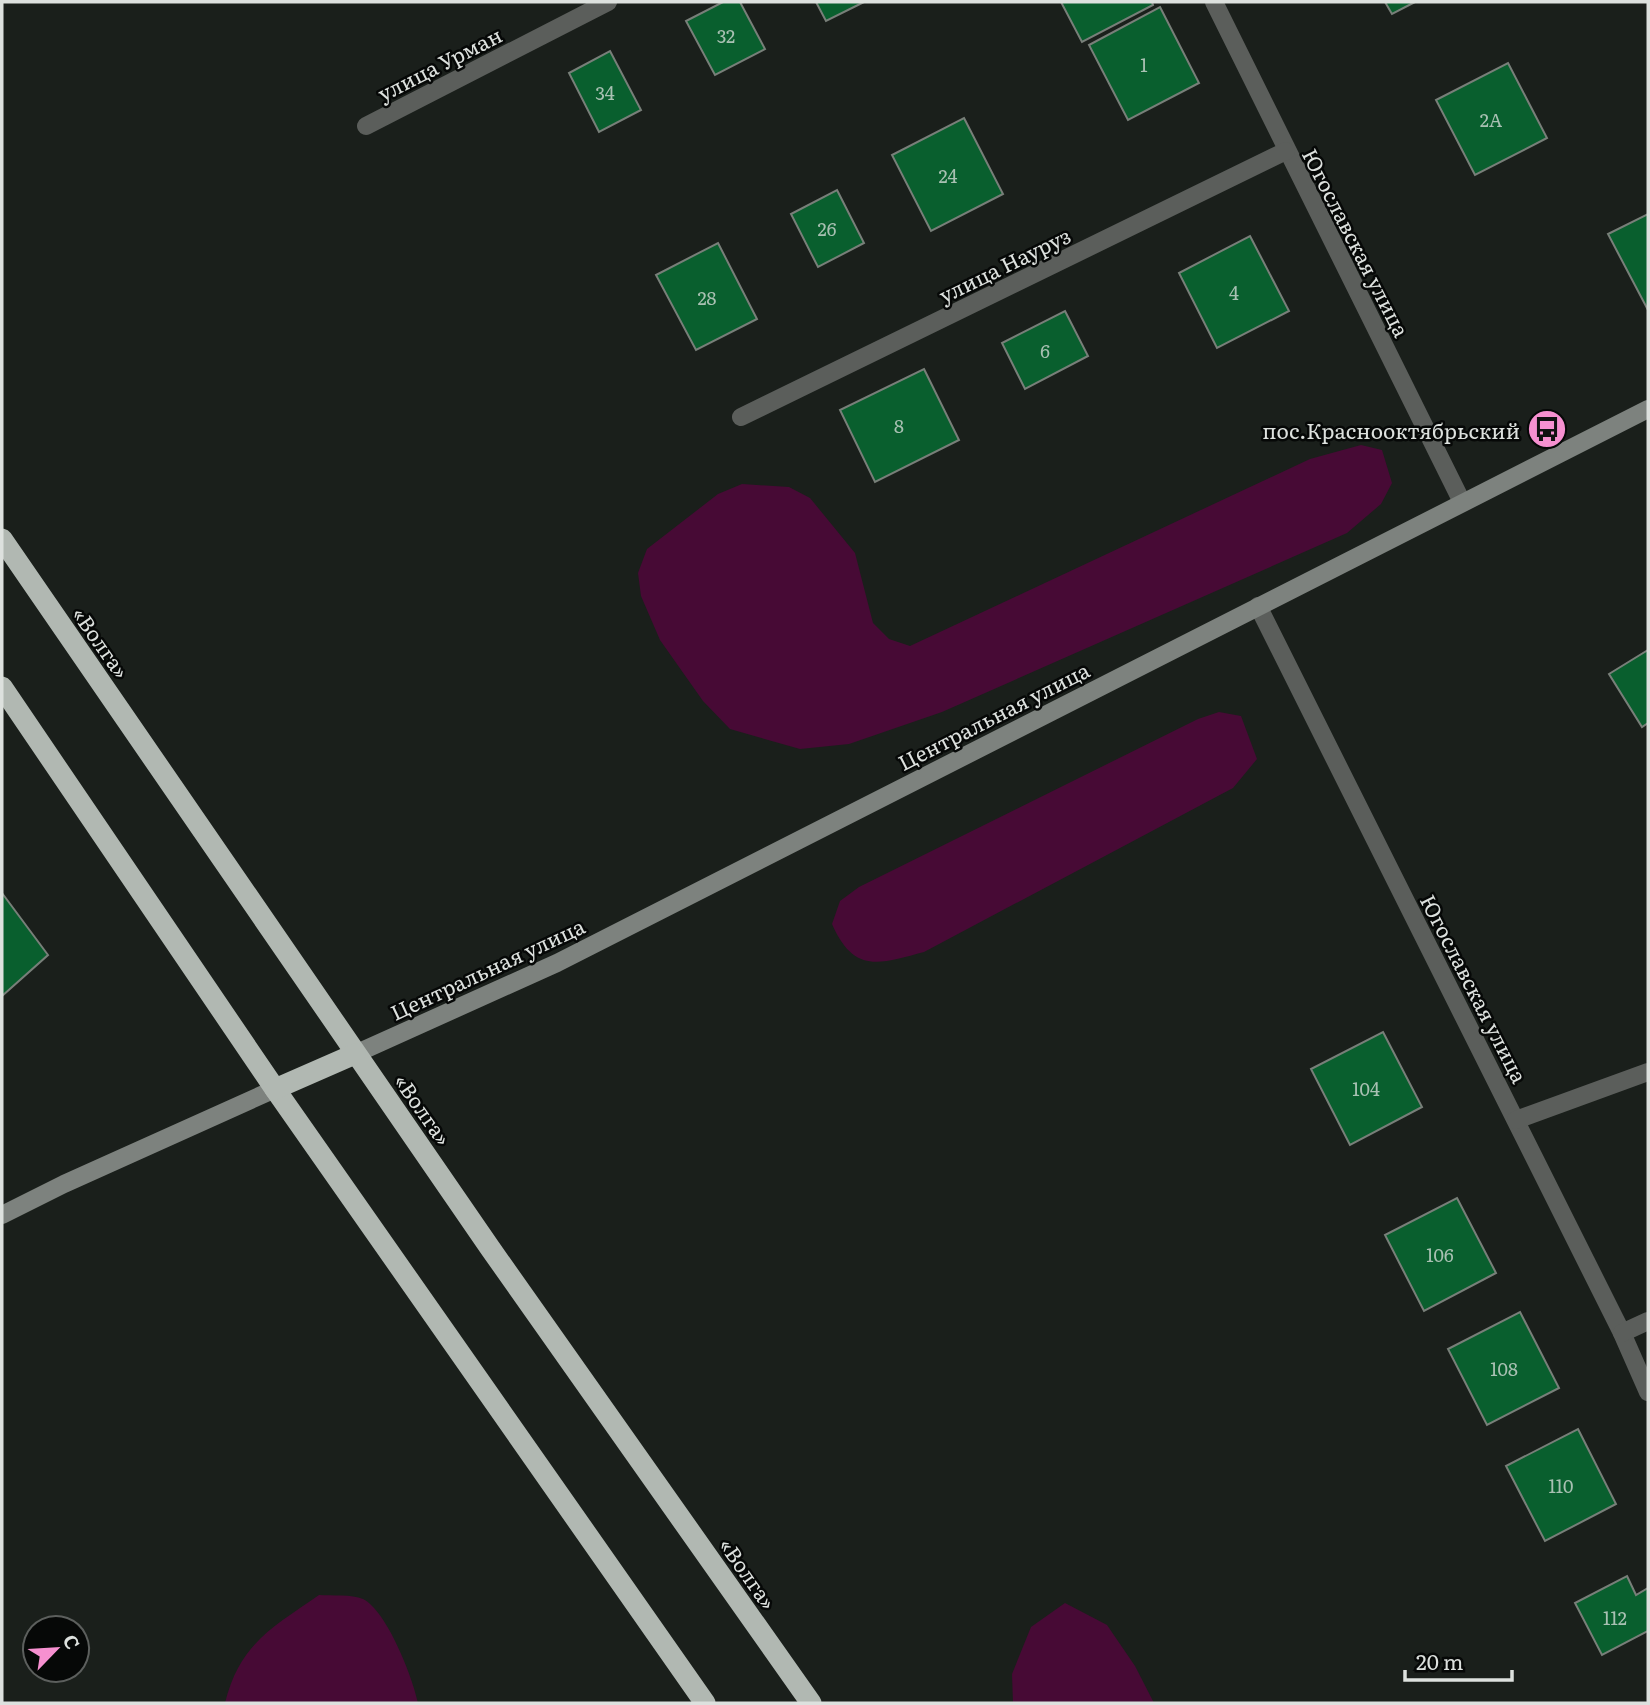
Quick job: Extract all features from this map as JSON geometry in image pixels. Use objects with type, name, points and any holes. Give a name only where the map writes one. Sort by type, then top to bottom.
[{"type":"highway","name":"«Волга»","points":[[2,540],[355,1054],[811,1703]]},
{"type":"highway","points":[[2,687],[275,1089],[705,1703]]},
{"type":"highway","points":[[275,1089],[355,1054]]},
{"type":"street","name":"улица Урман","points":[[366,126],[608,2]]},
{"type":"street","name":"Югославская улица","points":[[1214,2],[1462,502]]},
{"type":"street","name":"улица Науруз","points":[[741,417],[1286,151]]},
{"type":"street","name":"Центральная улица","points":[[355,1054],[557,963],[1648,410]]},
{"type":"street","name":"Югославская улица","points":[[1258,606],[1622,1333],[1648,1392]]},
{"type":"street","points":[[1516,1120],[1648,1072]]},
{"type":"street","points":[[2,1215],[64,1184],[275,1089]]},
{"type":"street","points":[[1622,1333],[1648,1321]]},
{"type":"shaded area","points":[[1361,445],[1382,450],[1392,483],[1381,504],[1347,533],[942,712],[849,744],[800,749],[730,729],[703,701],[660,640],[641,596],[638,573],[647,549],[718,494],[742,484],[789,487],[810,498],[855,553],[873,623],[889,639],[910,646],[1310,459]]},
{"type":"shaded area","points":[[1219,712],[1241,716],[1257,759],[1233,788],[924,952],[894,960],[869,961],[849,951],[840,940],[832,924],[840,901],[859,887],[1198,719]]},
{"type":"shaded area","points":[[319,1595],[358,1597],[372,1606],[398,1646],[418,1703],[225,1703],[231,1682],[249,1651],[273,1628]]},
{"type":"shaded area","points":[[1065,1603],[1107,1625],[1135,1666],[1154,1703],[1013,1703],[1012,1674],[1031,1627]]},
{"type":"building","points":[[723,2],[740,2],[765,49],[715,75],[686,21]]},
{"type":"building","points":[[816,2],[864,2],[826,21]]},
{"type":"building","points":[[1061,2],[1152,2],[1153,5],[1082,42]]},
{"type":"building","points":[[1385,2],[1415,2],[1392,14]]},
{"type":"building","points":[[1160,7],[1199,83],[1128,120],[1089,45]]},
{"type":"building","points":[[610,51],[641,110],[599,132],[569,73]]},
{"type":"building","points":[[1508,63],[1547,138],[1475,175],[1436,100]]},
{"type":"building","points":[[964,118],[1003,194],[931,231],[892,155]]},
{"type":"building","points":[[837,190],[864,243],[818,267],[791,214]]},
{"type":"building","points":[[1648,214],[1648,310],[1608,234]]},
{"type":"building","points":[[1250,236],[1289,311],[1217,348],[1179,273]]},
{"type":"building","points":[[718,243],[757,319],[696,350],[656,275]]},
{"type":"building","points":[[1065,311],[1088,356],[1025,389],[1002,343]]},
{"type":"building","points":[[924,369],[959,440],[875,482],[840,410]]},
{"type":"building","points":[[1648,650],[1648,723],[1642,727],[1609,674]]},
{"type":"building","points":[[2,893],[48,955],[2,996]]},
{"type":"building","points":[[1383,1032],[1422,1107],[1350,1145],[1311,1069]]},
{"type":"building","points":[[1457,1198],[1496,1273],[1424,1311],[1385,1235]]},
{"type":"building","points":[[1520,1312],[1559,1388],[1487,1425],[1448,1349]]},
{"type":"building","points":[[1578,1429],[1616,1504],[1545,1541],[1506,1466]]},
{"type":"building","points":[[1627,1576],[1636,1595],[1648,1588],[1648,1631],[1602,1655],[1575,1603]]},
{"type":"place","name":"пос.Краснооктябрьский","points":[[1547,429]]}]
